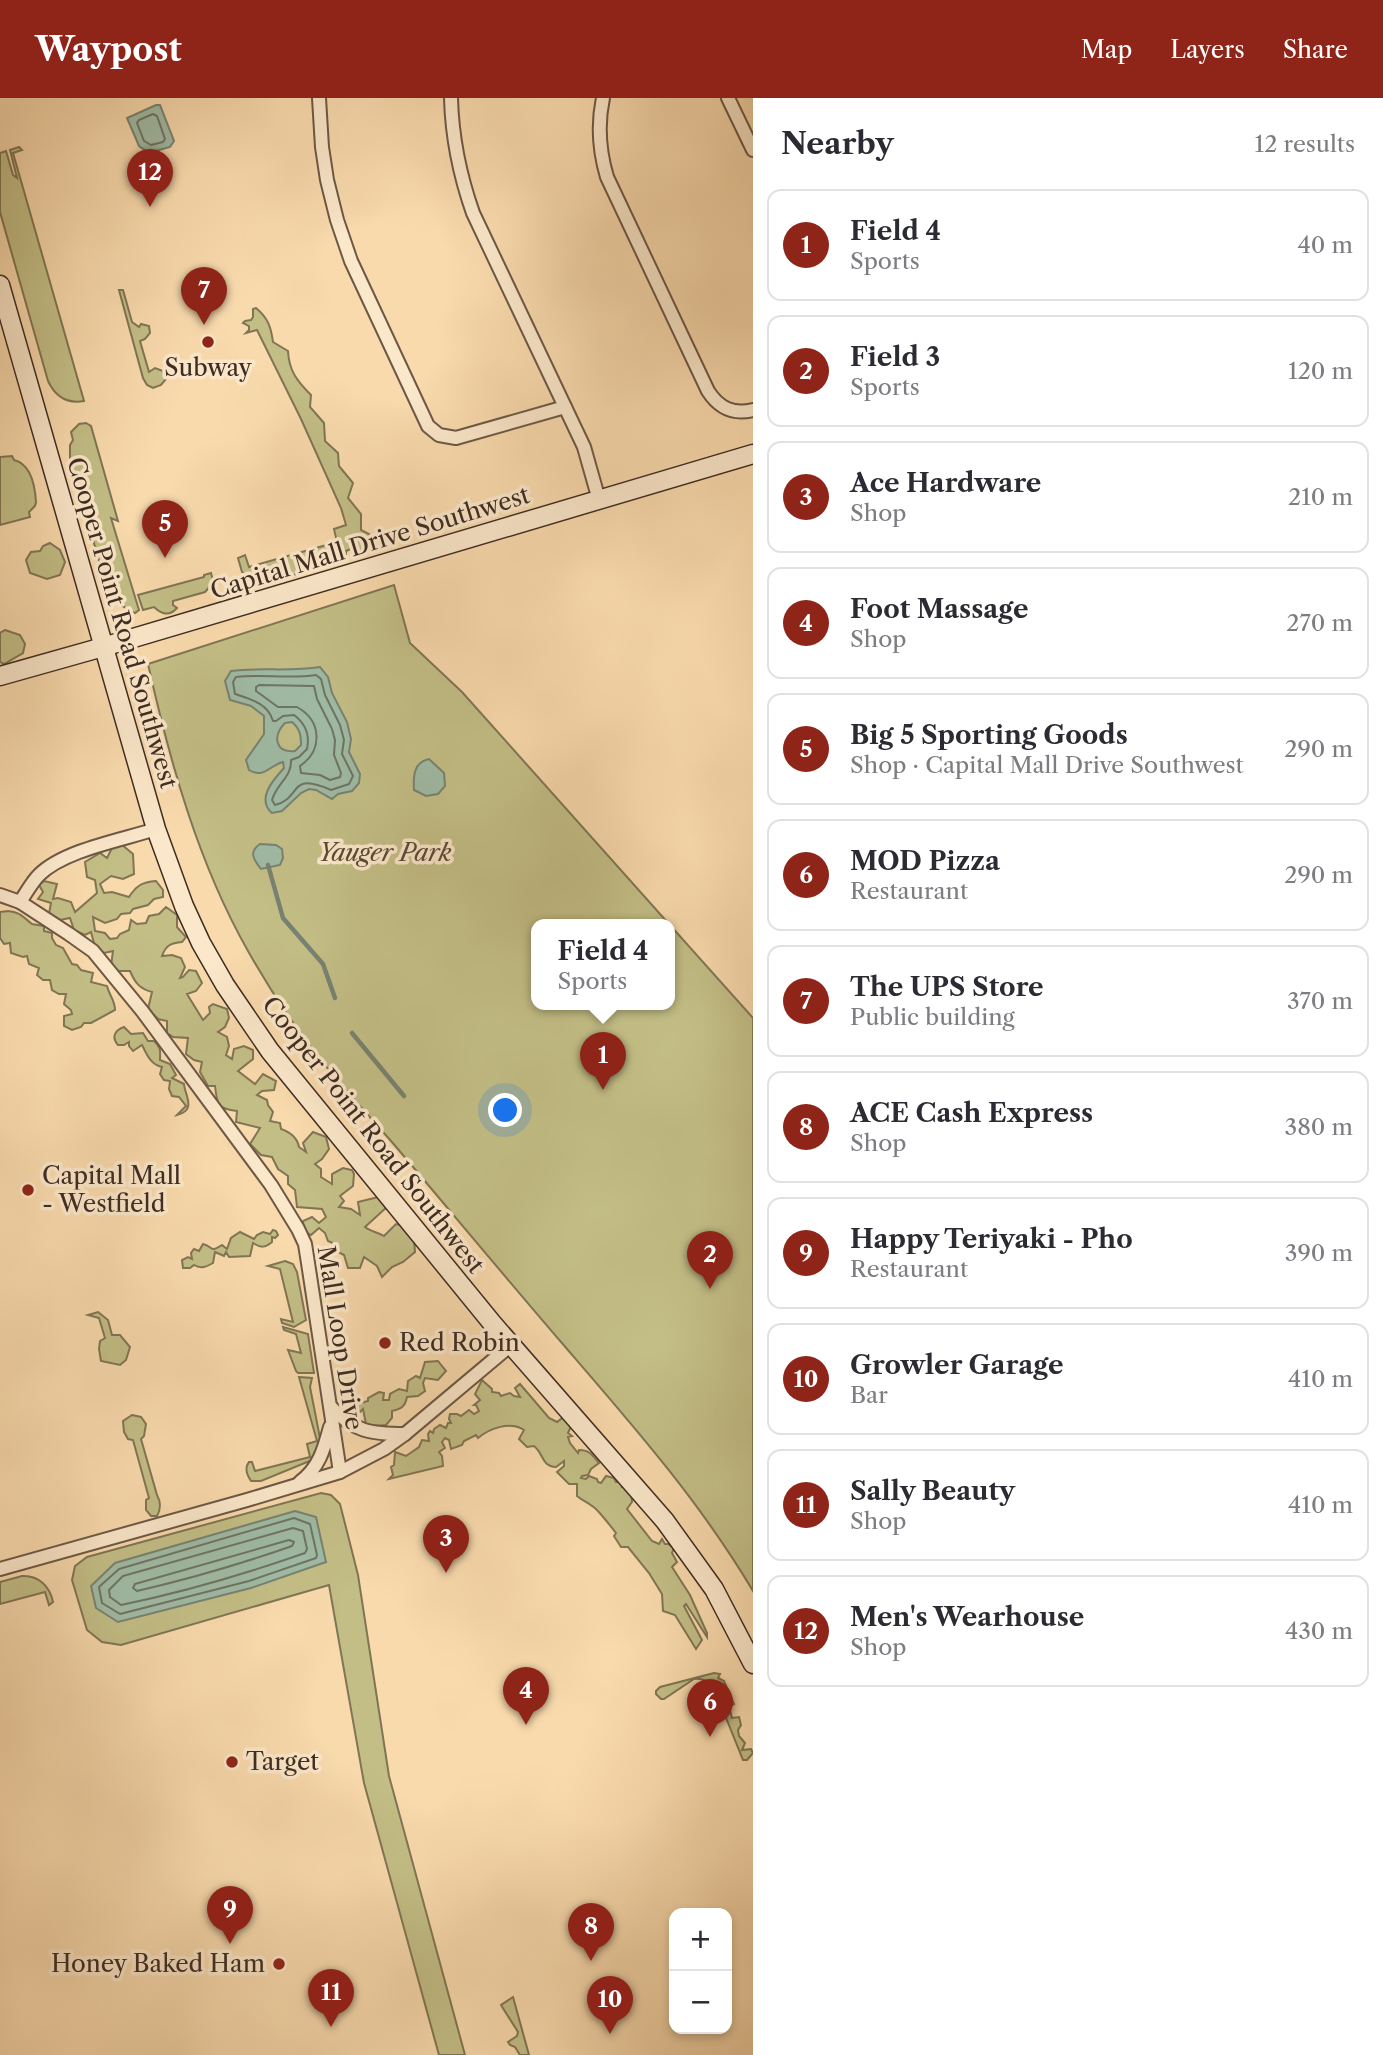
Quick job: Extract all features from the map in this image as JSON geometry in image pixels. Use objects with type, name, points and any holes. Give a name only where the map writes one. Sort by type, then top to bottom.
[{"type":"main road","name":"Cooper Point Road Southwest","points":[[0,285],[156,829],[184,906],[201,943],[225,985],[270,1051],[511,1345],[665,1521],[714,1589],[753,1664]]},
{"type":"main road","name":"Capital Mall Drive Southwest","points":[[0,676],[103,648],[753,454]]},
{"type":"street","points":[[319,98],[327,180],[340,231],[351,261],[428,426],[439,435],[456,438],[565,407]]},
{"type":"street","points":[[451,98],[454,144],[466,194],[584,447],[599,500]]},
{"type":"street","points":[[603,98],[599,143],[607,177],[690,354],[717,404],[734,412],[753,410]]},
{"type":"street","points":[[728,98],[753,150]]},
{"type":"street","points":[[20,902],[38,876],[54,863],[156,829]]},
{"type":"street","name":"Mall Loop Drive","points":[[0,895],[20,902],[93,951],[181,1062],[288,1211],[305,1244],[340,1472]]},
{"type":"street","points":[[0,1569],[340,1472],[384,1449],[405,1434],[511,1345]]},
{"type":"street","points":[[294,1487],[310,1475],[322,1458],[331,1413],[361,1431],[405,1434]]},
{"type":"green space","points":[[19,147],[22,150],[13,153],[84,401],[62,398],[48,381],[0,212],[0,153],[6,151],[13,175],[17,178],[10,150]]},
{"type":"green space","points":[[119,290],[123,290],[132,322],[139,327],[141,324],[149,326],[150,333],[140,341],[149,372],[155,368],[163,371],[166,379],[161,385],[153,388],[147,385],[143,378]]},
{"type":"green space","points":[[256,308],[268,323],[273,342],[288,351],[295,375],[311,395],[310,407],[324,423],[325,441],[338,453],[339,466],[353,483],[348,498],[361,514],[361,530],[380,540],[366,544],[359,552],[353,548],[346,551],[346,556],[336,559],[327,553],[328,559],[320,567],[303,565],[301,575],[284,571],[277,579],[268,580],[263,575],[248,577],[242,572],[238,558],[245,555],[249,567],[337,542],[334,529],[346,525],[301,419],[257,330],[246,333],[249,326],[243,323],[251,320],[253,309]]},
{"type":"green space","points":[[86,423],[91,426],[118,521],[111,518],[139,610],[135,613],[110,599],[70,460],[70,445],[73,440],[71,432],[79,424]]},
{"type":"green space","points":[[12,456],[28,471],[36,502],[29,512],[30,517],[0,525],[0,457]]},
{"type":"green space","points":[[50,543],[60,550],[65,562],[60,575],[47,579],[30,573],[26,560],[31,552],[40,551]]},
{"type":"green space","points":[[211,573],[212,584],[205,592],[173,601],[177,608],[171,613],[162,613],[154,607],[143,610],[138,595]]},
{"type":"green space","name":"Yauger Park","points":[[394,585],[410,643],[462,692],[665,919],[531,919],[531,1010],[675,1010],[675,931],[753,1018],[753,1591],[710,1525],[663,1462],[331,1073],[281,1005],[248,951],[214,883],[176,775],[148,664]]},
{"type":"green space","points":[[5,630],[20,635],[25,644],[23,653],[4,664],[0,662],[0,633]]},
{"type":"green space","points":[[121,844],[133,854],[134,874],[123,879],[111,876],[100,884],[104,893],[112,892],[129,897],[140,885],[156,881],[163,890],[163,897],[105,923],[93,917],[95,931],[105,933],[110,939],[117,938],[129,930],[131,920],[137,924],[146,923],[149,916],[159,914],[166,907],[177,915],[177,927],[186,937],[182,942],[169,945],[162,956],[181,958],[185,967],[180,978],[189,970],[196,971],[202,983],[196,991],[187,994],[203,1020],[210,1013],[209,1007],[213,1004],[227,1009],[229,1018],[225,1027],[218,1032],[227,1037],[229,1046],[226,1055],[232,1059],[234,1049],[244,1046],[253,1050],[253,1059],[238,1071],[255,1084],[263,1074],[276,1081],[274,1090],[262,1091],[257,1095],[267,1100],[273,1112],[270,1121],[280,1123],[281,1129],[293,1135],[299,1147],[306,1152],[303,1143],[313,1132],[326,1137],[329,1149],[315,1164],[321,1169],[321,1177],[332,1184],[332,1174],[343,1168],[352,1170],[354,1174],[353,1186],[340,1196],[344,1201],[339,1207],[351,1209],[360,1215],[358,1202],[378,1197],[387,1207],[365,1227],[384,1236],[396,1224],[408,1227],[414,1239],[415,1252],[382,1277],[377,1266],[364,1257],[360,1268],[348,1268],[344,1255],[338,1252],[335,1244],[328,1241],[319,1228],[311,1235],[304,1232],[303,1221],[312,1217],[319,1223],[326,1217],[322,1209],[297,1207],[295,1190],[288,1184],[288,1176],[278,1169],[272,1157],[261,1155],[250,1144],[260,1128],[236,1122],[237,1111],[220,1105],[215,1086],[208,1086],[200,1072],[202,1062],[186,1054],[188,1038],[173,1037],[167,1033],[167,1021],[158,1019],[148,1009],[152,992],[138,985],[130,971],[118,971],[111,966],[113,951],[104,953],[95,947],[91,932],[85,935],[74,930],[70,918],[60,920],[49,914],[51,903],[38,899],[43,892],[39,885],[44,881],[57,884],[53,899],[71,902],[75,912],[97,893],[95,880],[87,877],[85,862],[100,853],[107,858],[112,848]]},
{"type":"green space","points":[[0,912],[18,914],[32,924],[44,926],[44,931],[52,933],[56,945],[63,948],[72,964],[93,973],[91,982],[107,986],[115,1010],[72,1030],[64,1026],[64,1016],[72,1014],[64,1004],[66,994],[52,990],[50,980],[43,980],[37,975],[39,968],[29,964],[27,956],[11,953],[10,943],[4,944],[0,938]]},
{"type":"green space","points":[[124,1027],[131,1034],[143,1033],[148,1041],[154,1041],[158,1046],[160,1060],[170,1064],[176,1075],[172,1078],[184,1084],[188,1106],[183,1113],[177,1115],[186,1106],[179,1097],[172,1096],[170,1081],[164,1080],[160,1074],[162,1067],[152,1062],[142,1045],[133,1051],[129,1042],[118,1045],[115,1034]]},
{"type":"green space","points":[[273,1230],[278,1235],[272,1237],[272,1242],[263,1247],[253,1243],[250,1256],[229,1257],[226,1252],[224,1256],[215,1252],[213,1263],[204,1267],[194,1265],[183,1268],[182,1260],[188,1257],[192,1259],[191,1253],[194,1249],[199,1251],[203,1244],[213,1249],[222,1245],[227,1249],[231,1238],[240,1232],[254,1239],[263,1232],[270,1234]]},
{"type":"green space","points":[[285,1261],[293,1264],[297,1272],[306,1320],[294,1327],[282,1323],[281,1319],[293,1322],[280,1269],[268,1266]]},
{"type":"green space","points":[[98,1312],[108,1320],[112,1335],[120,1335],[130,1347],[126,1360],[120,1365],[101,1361],[100,1341],[105,1338],[99,1318],[88,1315]]},
{"type":"green space","points":[[283,1327],[308,1334],[314,1373],[296,1371],[288,1350],[301,1353],[296,1334],[284,1330]]},
{"type":"green space","points":[[438,1361],[446,1371],[438,1380],[425,1378],[425,1391],[418,1396],[407,1397],[402,1407],[392,1411],[392,1418],[386,1425],[366,1424],[363,1409],[360,1412],[350,1412],[348,1409],[352,1399],[357,1398],[361,1403],[379,1392],[384,1393],[383,1400],[389,1400],[390,1394],[399,1389],[407,1391],[408,1381],[416,1376],[420,1378],[425,1362]]},
{"type":"green space","points":[[299,1377],[312,1378],[310,1387],[320,1438],[317,1458],[261,1481],[251,1481],[247,1471],[249,1462],[252,1462],[255,1471],[310,1457],[307,1444],[317,1441]]},
{"type":"green space","points":[[482,1380],[492,1392],[501,1396],[510,1393],[520,1397],[515,1388],[520,1384],[549,1418],[557,1422],[566,1415],[572,1424],[568,1433],[572,1436],[568,1437],[570,1443],[578,1453],[579,1450],[588,1452],[599,1463],[588,1475],[581,1478],[586,1479],[589,1476],[601,1483],[606,1476],[614,1478],[616,1482],[623,1482],[622,1487],[626,1486],[631,1491],[632,1502],[627,1509],[652,1541],[659,1544],[662,1539],[665,1544],[674,1548],[672,1553],[677,1562],[672,1567],[690,1595],[707,1633],[707,1637],[686,1604],[684,1606],[702,1640],[696,1649],[675,1615],[663,1611],[662,1594],[649,1573],[628,1547],[621,1547],[614,1536],[616,1533],[597,1510],[577,1496],[577,1484],[569,1484],[557,1472],[564,1466],[564,1461],[556,1467],[545,1462],[534,1446],[527,1447],[519,1439],[524,1430],[513,1426],[500,1427],[478,1438],[476,1435],[451,1449],[449,1440],[445,1438],[442,1442],[445,1448],[439,1452],[443,1466],[389,1479],[393,1475],[391,1467],[394,1465],[395,1452],[406,1456],[419,1447],[422,1440],[429,1441],[430,1431],[433,1433],[440,1425],[446,1428],[448,1423],[451,1423],[450,1414],[461,1416],[469,1410],[474,1414],[479,1411],[474,1405],[480,1400],[475,1394]]},
{"type":"green space","points":[[132,1415],[141,1417],[146,1424],[141,1439],[160,1503],[157,1516],[151,1516],[146,1510],[146,1500],[149,1498],[133,1440],[128,1439],[124,1432],[123,1421]]},
{"type":"green space","points":[[321,1493],[331,1495],[340,1504],[358,1575],[389,1776],[465,2055],[439,2055],[364,1783],[329,1585],[121,1645],[102,1642],[87,1630],[72,1580],[75,1566],[87,1557]]},
{"type":"green space","points":[[22,1576],[43,1583],[53,1602],[49,1605],[45,1592],[0,1604],[0,1582]]},
{"type":"green space","points":[[714,1673],[720,1674],[718,1678],[724,1681],[734,1704],[729,1707],[732,1718],[739,1717],[739,1736],[745,1743],[742,1750],[751,1749],[753,1753],[747,1760],[743,1760],[714,1688],[708,1682],[694,1679],[664,1699],[656,1694],[660,1687]]},
{"type":"green space","points":[[513,1997],[529,2055],[520,2055],[508,2042],[517,2036],[518,2032],[501,2005]]},
{"type":"water","points":[[160,105],[174,141],[170,147],[149,153],[139,146],[127,118]]},
{"type":"water","points":[[320,667],[328,677],[332,693],[347,722],[351,739],[349,752],[360,774],[359,783],[352,791],[338,794],[332,799],[309,789],[282,811],[272,813],[267,808],[266,796],[271,784],[284,768],[283,762],[259,773],[249,770],[246,760],[264,734],[264,716],[251,706],[230,700],[225,681],[231,671]],"holes":[[[292,722],[300,732],[301,745],[295,751],[288,751],[279,746],[277,738],[285,723]]]},
{"type":"water","points":[[429,759],[444,773],[445,786],[438,794],[426,796],[414,790],[414,780],[417,766]]},
{"type":"water","points":[[260,844],[276,845],[282,849],[283,858],[280,865],[261,869],[253,853]]},
{"type":"water","points":[[295,1511],[316,1517],[326,1562],[251,1588],[118,1622],[96,1608],[91,1586],[115,1563]]},
{"type":"waterway","points":[[268,865],[283,918],[323,964],[335,998]]},
{"type":"waterway","points":[[352,1033],[404,1096]]},
{"type":"place","name":"Men's Wearhouse","points":[[150,207]]},
{"type":"place","name":"The UPS Store","points":[[204,325]]},
{"type":"place","name":"Subway","points":[[208,342]]},
{"type":"place","name":"Big 5 Sporting Goods","points":[[165,558]]},
{"type":"place","name":"Field 4","points":[[603,1090]]},
{"type":"place","name":"Capital Mall - Westfield","points":[[28,1190]]},
{"type":"place","name":"Field 3","points":[[710,1289]]},
{"type":"place","name":"Red Robin","points":[[385,1343]]},
{"type":"place","name":"Ace Hardware","points":[[446,1573]]},
{"type":"place","name":"Foot Massage","points":[[526,1725]]},
{"type":"place","name":"MOD Pizza","points":[[710,1737]]},
{"type":"place","name":"Target","points":[[232,1762]]},
{"type":"place","name":"Happy Teriyaki - Pho","points":[[230,1944]]},
{"type":"place","name":"ACE Cash Express","points":[[591,1961]]},
{"type":"place","name":"Honey Baked Ham","points":[[279,1964]]},
{"type":"place","name":"Sally Beauty","points":[[331,2027]]},
{"type":"place","name":"Growler Garage","points":[[610,2034]]}]
